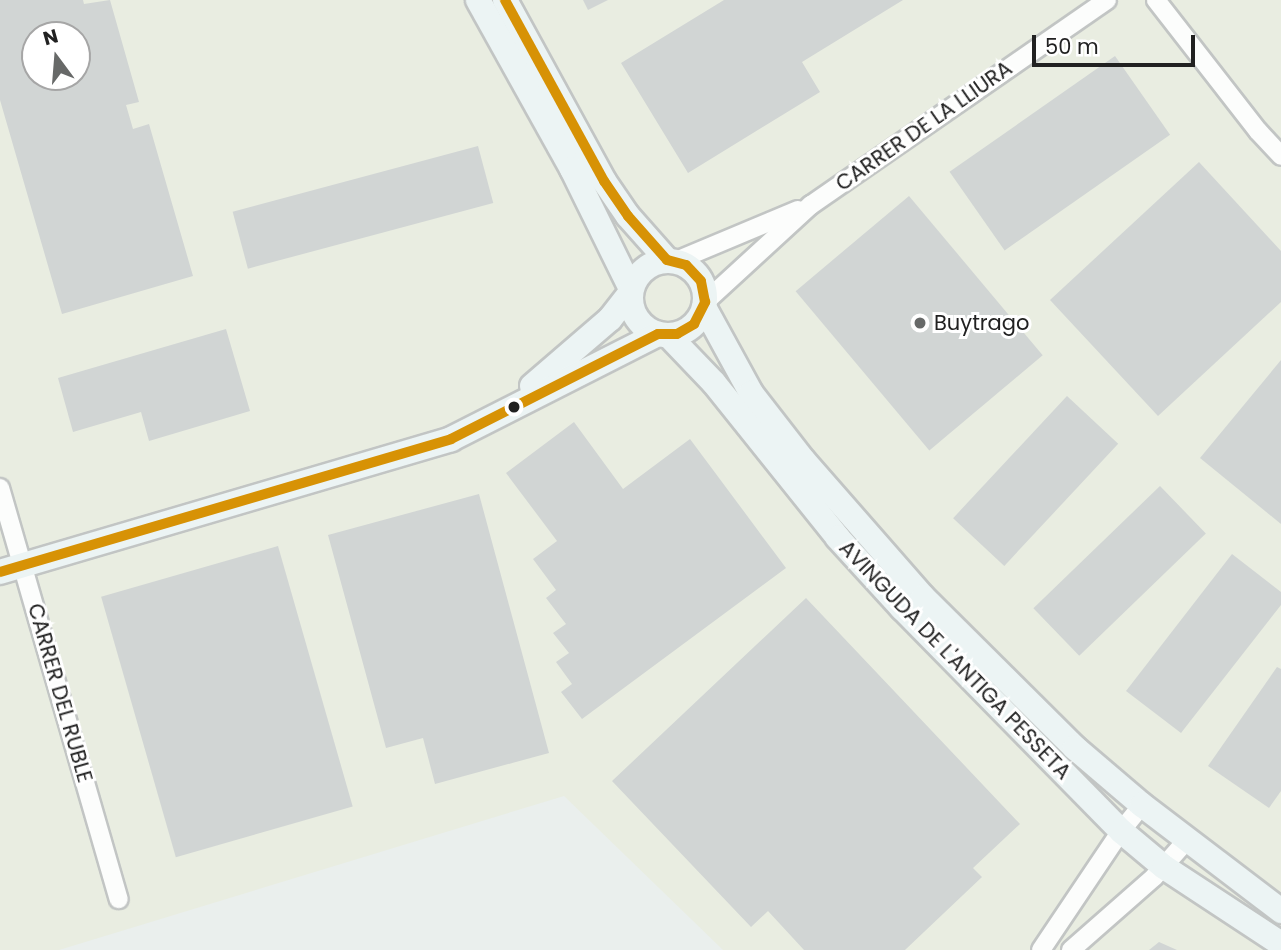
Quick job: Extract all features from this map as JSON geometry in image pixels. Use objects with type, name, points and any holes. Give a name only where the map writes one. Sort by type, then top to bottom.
[{"type":"street","points":[[478,0],[572,169],[631,291],[634,314],[640,323],[663,335]]},
{"type":"street","points":[[12,569],[451,439],[506,409],[663,335],[677,334],[694,324],[704,304],[701,281],[695,272],[671,261],[628,216],[604,181],[505,0]]},
{"type":"street","name":"CARRER DE LA LLIURA","points":[[704,304],[810,205],[1107,0]]},
{"type":"street","points":[[1156,0],[1258,131],[1281,156]]},
{"type":"street","name":"CARRER DE LA LLIURA","points":[[671,261],[810,205]]},
{"type":"street","points":[[506,409],[610,319],[631,291],[640,272],[671,261]]},
{"type":"street","name":"AVINGUDA DE L'ANTIGA PESSETA","points":[[704,304],[751,393],[859,527],[1018,693],[1142,806],[1281,911]]},
{"type":"street","name":"AVINGUDA DE L'ANTIGA PESSETA","points":[[663,335],[714,383],[782,471],[847,548],[1121,831],[1164,867],[1281,944]]},
{"type":"street","name":"CARRER DEL RUBLE","points":[[0,488],[12,569],[119,899]]},
{"type":"street","points":[[1041,950],[1121,831],[1142,806]]},
{"type":"street","points":[[1071,950],[1164,867],[1187,840]]},
{"type":"shaded area","points":[[0,0],[1281,0],[1281,950],[723,950],[564,796],[59,950],[0,950]]},
{"type":"building","points":[[0,0],[83,0],[84,4],[110,0],[139,102],[126,105],[133,129],[149,124],[193,276],[62,314],[0,100]]},
{"type":"building","points":[[583,0],[608,0],[588,10]]},
{"type":"building","points":[[724,0],[903,0],[802,62],[820,92],[688,173],[621,63]]},
{"type":"building","points":[[1115,56],[1170,135],[1005,251],[950,172]]},
{"type":"building","points":[[478,146],[493,203],[248,269],[233,212]]},
{"type":"building","points":[[1199,162],[1281,251],[1281,302],[1158,416],[1050,300]]},
{"type":"building","name":"Buytrago","points":[[909,196],[1043,355],[929,450],[796,291]]},
{"type":"building","points":[[226,329],[250,411],[149,441],[141,412],[73,432],[58,378]]},
{"type":"building","points":[[1281,360],[1281,524],[1200,458]]},
{"type":"building","points":[[1067,396],[1118,444],[1004,566],[953,518]]},
{"type":"building","points":[[574,422],[623,489],[690,439],[786,568],[582,719],[561,692],[572,684],[556,662],[569,653],[553,633],[566,624],[546,598],[556,590],[533,559],[557,541],[506,473]]},
{"type":"building","points":[[1160,486],[1206,533],[1079,656],[1033,608]]},
{"type":"building","points":[[479,494],[549,753],[435,784],[423,738],[386,748],[328,535]]},
{"type":"building","points":[[278,546],[353,807],[176,857],[101,597]]},
{"type":"building","points":[[1232,554],[1281,592],[1281,605],[1181,733],[1126,691]]},
{"type":"building","points":[[806,598],[1020,824],[973,868],[982,877],[905,950],[804,950],[768,911],[751,927],[612,781]]},
{"type":"building","points":[[1277,667],[1281,669],[1281,791],[1269,808],[1208,766]]},
{"type":"building","points":[[1159,942],[1177,950],[1149,950]]},
{"type":"transit line","points":[[0,572],[451,439],[658,334],[677,334],[694,324],[705,302],[701,281],[686,265],[667,260],[628,216],[604,181],[505,0]]},
{"type":"place","name":"Buytrago","points":[[920,323]]}]
